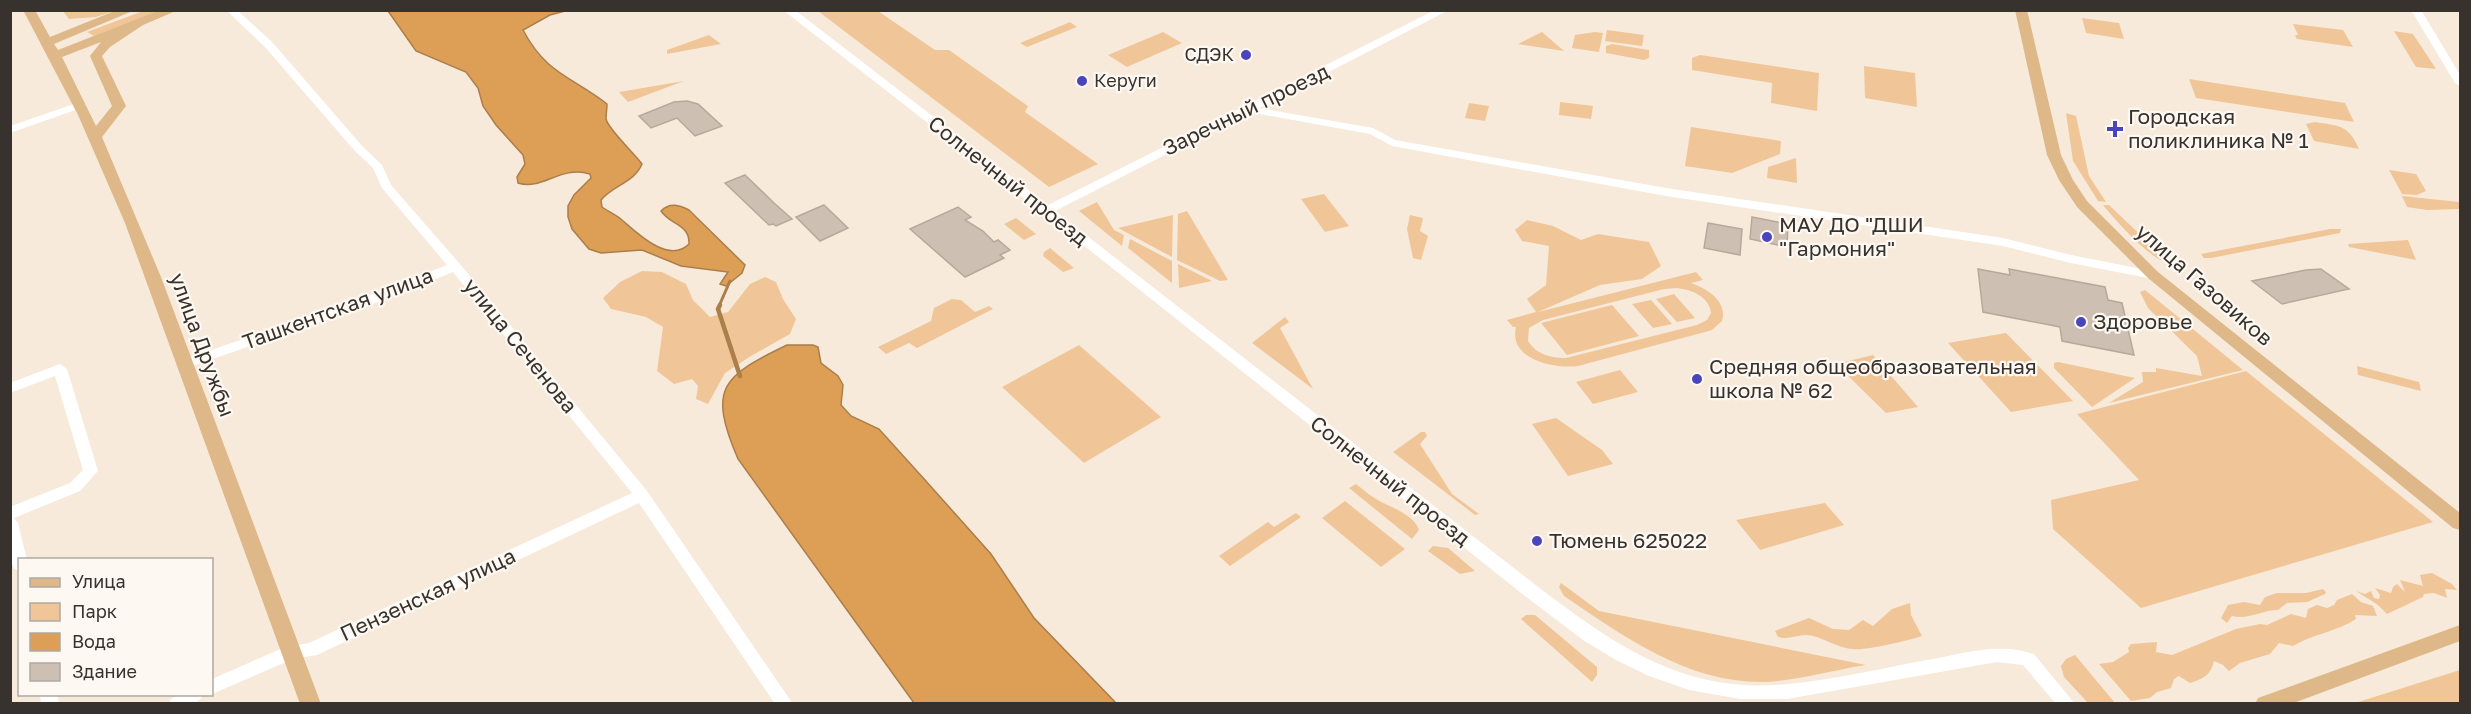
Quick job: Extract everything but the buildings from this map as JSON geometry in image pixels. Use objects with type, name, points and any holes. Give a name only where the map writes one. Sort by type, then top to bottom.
[{"type":"main road","name":"улица Дружбы","points":[[29,10],[56,55],[96,135],[187,363],[213,443],[311,704]]},
{"type":"main road","points":[[48,42],[129,10]]},
{"type":"main road","points":[[56,55],[172,10]]},
{"type":"main road","name":"улица Газовиков","points":[[2021,10],[2054,155],[2066,180],[2082,204],[2153,274],[2460,523]]},
{"type":"main road","points":[[96,135],[119,106],[96,56],[106,44],[138,24]]},
{"type":"main road","points":[[2265,704],[2460,633]]},
{"type":"street","name":"улица Сеченова","points":[[231,10],[270,45],[358,148],[378,167],[386,186],[455,266],[642,495],[786,704]]},
{"type":"street","name":"Солнечный проезд","points":[[788,10],[1564,616],[1622,655],[1654,671],[1689,683],[1740,692],[1787,692],[1997,655],[2009,656],[2028,659],[2067,704]]},
{"type":"street","name":"Заречный проезд","points":[[1047,210],[1444,10]]},
{"type":"street","points":[[2416,10],[2460,83]]},
{"type":"street","points":[[10,130],[80,105]]},
{"type":"street","points":[[1248,109],[1373,131],[1392,143],[1666,192],[2003,242],[2071,259],[2153,274]]},
{"type":"street","name":"Ташкентская улица","points":[[187,363],[368,301],[455,266]]},
{"type":"street","points":[[10,388],[60,369],[91,471],[75,486],[10,514]]},
{"type":"street","name":"Пензенская улица","points":[[213,687],[291,652],[311,650],[642,495]]},
{"type":"street","points":[[10,523],[19,558]]},
{"type":"street","points":[[177,704],[192,696]]},
{"type":"green space","points":[[63,11],[114,11],[96,17],[69,19]]},
{"type":"green space","points":[[143,11],[159,11],[94,36],[87,32]]},
{"type":"green space","points":[[818,11],[878,11],[935,50],[949,50],[1028,106],[1025,112],[1098,164],[1049,187]]},
{"type":"green space","points":[[2082,18],[2119,23],[2124,39],[2086,33]]},
{"type":"green space","points":[[1070,22],[1077,27],[1027,47],[1020,43]]},
{"type":"green space","points":[[2293,24],[2343,30],[2353,47],[2297,39],[2295,35],[2298,35]]},
{"type":"green space","points":[[1607,30],[1644,35],[1642,46],[1605,41]]},
{"type":"green space","points":[[2394,31],[2413,34],[2436,69],[2416,67]]},
{"type":"green space","points":[[1163,32],[1182,43],[1127,67],[1108,55]]},
{"type":"green space","points":[[1542,32],[1564,51],[1518,44]]},
{"type":"green space","points":[[1603,33],[1599,52],[1572,48],[1575,35]]},
{"type":"green space","points":[[709,35],[721,44],[667,54],[667,50]]},
{"type":"green space","points":[[1612,44],[1649,50],[1649,58],[1644,60],[1606,53],[1606,46]]},
{"type":"green space","points":[[1700,55],[1819,73],[1817,111],[1771,103],[1772,83],[1692,70],[1692,58]]},
{"type":"green space","points":[[1864,66],[1915,73],[1917,107],[1865,98]]},
{"type":"green space","points":[[2189,79],[2345,103],[2354,122],[2196,98]]},
{"type":"green space","points":[[684,81],[628,102],[619,92]]},
{"type":"green space","points":[[1560,102],[1593,106],[1591,119],[1559,115]]},
{"type":"green space","points":[[1469,103],[1489,106],[1485,121],[1465,118]]},
{"type":"green space","points":[[2066,113],[2076,116],[2089,176],[2106,202],[2098,201],[2073,161]]},
{"type":"green space","points":[[2315,122],[2330,124],[2347,131],[2359,149],[2314,141],[2306,124]]},
{"type":"green space","points":[[1691,127],[1781,141],[1780,154],[1732,173],[1685,166]]},
{"type":"green space","points":[[1796,158],[1797,183],[1767,178],[1768,167]]},
{"type":"green space","points":[[2389,170],[2416,174],[2426,191],[2417,195],[2402,194]]},
{"type":"green space","points":[[1324,194],[1349,226],[1325,232],[1301,199]]},
{"type":"green space","points":[[2402,196],[2459,202],[2460,209],[2427,210],[2407,207]]},
{"type":"green space","points":[[1097,202],[1114,230],[1124,235],[1122,246],[1079,211]]},
{"type":"green space","points":[[2103,205],[2109,205],[2171,264],[2163,262],[2144,248]]},
{"type":"green space","points":[[1187,211],[1228,280],[1220,281],[1177,260],[1178,214]]},
{"type":"green space","points":[[1173,215],[1172,257],[1118,228]]},
{"type":"green space","points":[[1410,215],[1423,218],[1420,231],[1428,236],[1421,260],[1413,258],[1407,229]]},
{"type":"green space","points":[[1016,218],[1036,234],[1024,240],[1004,224]]},
{"type":"green space","points":[[1527,220],[1553,226],[1581,240],[1598,234],[1649,242],[1661,266],[1642,279],[1600,285],[1538,312],[1696,272],[1703,280],[1691,283],[1715,297],[1722,307],[1722,321],[1712,330],[1578,366],[1557,366],[1535,360],[1519,347],[1515,338],[1516,327],[1513,327],[1507,320],[1536,312],[1527,299],[1546,285],[1549,246],[1522,241],[1515,230]],"holes":[[[1664,289],[1683,289],[1694,292],[1707,302],[1711,313],[1707,320],[1697,325],[1566,358],[1544,354],[1528,341],[1529,328],[1543,320]]]},
{"type":"green space","points":[[2330,229],[2341,229],[2340,233],[2211,258],[2204,258],[2201,254]]},
{"type":"green space","points":[[1130,239],[1172,261],[1172,283],[1128,248]]},
{"type":"green space","points":[[2408,240],[2416,260],[2349,247],[2348,244]]},
{"type":"green space","points":[[1050,248],[1074,268],[1063,272],[1043,256],[1044,252]]},
{"type":"green space","points":[[1178,264],[1212,281],[1179,288]]},
{"type":"green space","points":[[642,271],[662,272],[686,284],[693,300],[710,317],[728,312],[750,284],[765,277],[776,282],[783,299],[796,319],[790,334],[725,373],[708,404],[696,399],[698,386],[692,379],[674,384],[657,371],[663,327],[646,317],[611,309],[603,298],[620,282]]},
{"type":"green space","points":[[2145,290],[2243,370],[2109,403],[2143,382],[2142,372],[2156,372],[2156,368],[2202,376],[2197,356],[2148,308],[2140,292]]},
{"type":"green space","points":[[1674,294],[1695,318],[1677,322],[1656,299]]},
{"type":"green space","points":[[952,299],[961,300],[975,312],[989,306],[993,309],[917,348],[909,343],[886,354],[878,347],[931,321],[934,308]]},
{"type":"green space","points":[[1651,300],[1672,324],[1653,328],[1632,304]]},
{"type":"green space","points":[[1612,305],[1639,336],[1567,355],[1541,323]]},
{"type":"green space","points":[[1285,317],[1289,322],[1280,328],[1313,389],[1252,343]]},
{"type":"green space","points":[[2006,333],[2073,401],[2011,412],[1948,343]]},
{"type":"green space","points":[[1079,345],[1161,417],[1084,463],[1002,387]]},
{"type":"green space","points":[[1873,355],[1918,407],[1886,413],[1836,364]]},
{"type":"green space","points":[[2054,363],[2135,378],[2092,407],[2054,368]]},
{"type":"green space","points":[[2357,366],[2419,382],[2421,391],[2358,375]]},
{"type":"green space","points":[[1620,370],[1638,392],[1593,404],[1576,382]]},
{"type":"green space","points":[[2246,371],[2433,522],[2141,608],[2053,529],[2051,500],[2139,480],[2077,414]]},
{"type":"green space","points":[[1556,418],[1602,450],[1613,464],[1568,476],[1532,424]]},
{"type":"green space","points":[[1421,432],[1425,432],[1427,436],[1420,444],[1452,494],[1479,514],[1475,515],[1393,452]]},
{"type":"green space","points":[[1356,484],[1412,520],[1419,530],[1412,539],[1349,488]]},
{"type":"green space","points":[[1345,501],[1405,549],[1381,567],[1322,518]]},
{"type":"green space","points":[[1825,503],[1844,525],[1760,550],[1736,520]]},
{"type":"green space","points":[[1296,513],[1301,517],[1230,566],[1219,556],[1268,522],[1274,527]]},
{"type":"green space","points":[[1433,546],[1448,548],[1475,571],[1460,574],[1428,551]]},
{"type":"green space","points":[[2432,573],[2452,584],[2457,590],[2445,589],[2447,598],[2434,593],[2424,594],[2423,597],[2387,614],[2378,605],[2356,591],[2365,594],[2371,591],[2374,598],[2379,599],[2380,595],[2375,588],[2391,593],[2397,584],[2405,592],[2400,580],[2423,586],[2420,575]]},
{"type":"green space","points":[[1561,583],[1599,611],[1866,665],[1767,682],[1738,681],[1711,675],[1685,667],[1635,642],[1564,596],[1559,587]]},
{"type":"green space","points":[[2323,589],[2325,594],[2307,602],[2287,603],[2278,610],[2250,616],[2232,616],[2227,623],[2221,618],[2228,605],[2244,602],[2260,605],[2265,597],[2277,593],[2306,593]]},
{"type":"green space","points":[[2352,594],[2361,602],[2373,606],[2377,616],[2355,615],[2356,619],[2348,623],[2293,646],[2279,643],[2270,654],[2240,663],[2229,671],[2214,661],[2211,670],[2203,678],[2190,683],[2179,676],[2174,679],[2171,688],[2157,692],[2150,698],[2131,701],[2099,664],[2113,662],[2129,652],[2128,648],[2131,644],[2157,642],[2156,652],[2172,655],[2236,629],[2260,624],[2267,625],[2291,614],[2306,618],[2308,609],[2317,605],[2327,608],[2334,605],[2337,600]]},
{"type":"green space","points":[[1910,603],[1911,615],[1922,636],[1867,649],[1852,649],[1811,636],[1778,637],[1775,631],[1809,618],[1833,629],[1849,630],[1863,620],[1873,626],[1892,609]]},
{"type":"green space","points":[[1526,615],[1535,615],[1597,667],[1597,675],[1592,682],[1521,619]]},
{"type":"green space","points":[[2075,655],[2115,703],[2088,703],[2064,677],[2061,666],[2066,659]]},
{"type":"green space","points":[[2460,670],[2460,703],[2355,703]]},
{"type":"water","points":[[388,11],[565,11],[550,15],[523,30],[541,57],[551,66],[607,104],[608,123],[642,164],[634,176],[601,200],[602,207],[654,245],[672,251],[689,244],[688,237],[683,228],[661,211],[671,205],[685,208],[745,265],[742,273],[726,286],[720,284],[728,272],[681,266],[642,250],[601,253],[589,249],[572,229],[568,217],[568,206],[574,195],[591,178],[590,174],[569,173],[535,184],[518,183],[517,177],[525,164],[523,155],[496,125],[483,106],[478,88],[466,72],[416,51]]},
{"type":"water","points":[[787,345],[818,347],[821,363],[838,376],[843,385],[841,405],[851,416],[879,429],[991,554],[1034,618],[1116,703],[914,703],[738,459],[729,435],[723,399],[727,387],[735,376],[748,366]]},
{"type":"waterway","points":[[719,306],[730,281]]},
{"type":"waterway","points":[[720,305],[718,309],[740,376]]},
{"type":"place","name":"СДЭК","points":[[1246,55]]},
{"type":"place","name":"Керуги","points":[[1082,81]]},
{"type":"place","name":"Городская поликлиника № 1","points":[[2115,129]]},
{"type":"place","name":"МАУ ДО \"ДШИ \"Гармония\"","points":[[1767,237]]},
{"type":"place","name":"Здоровье","points":[[2081,322]]},
{"type":"place","name":"Средняя общеобразовательная школа № 62","points":[[1697,379]]},
{"type":"place","name":"Тюмень 625022","points":[[1537,541]]}]
